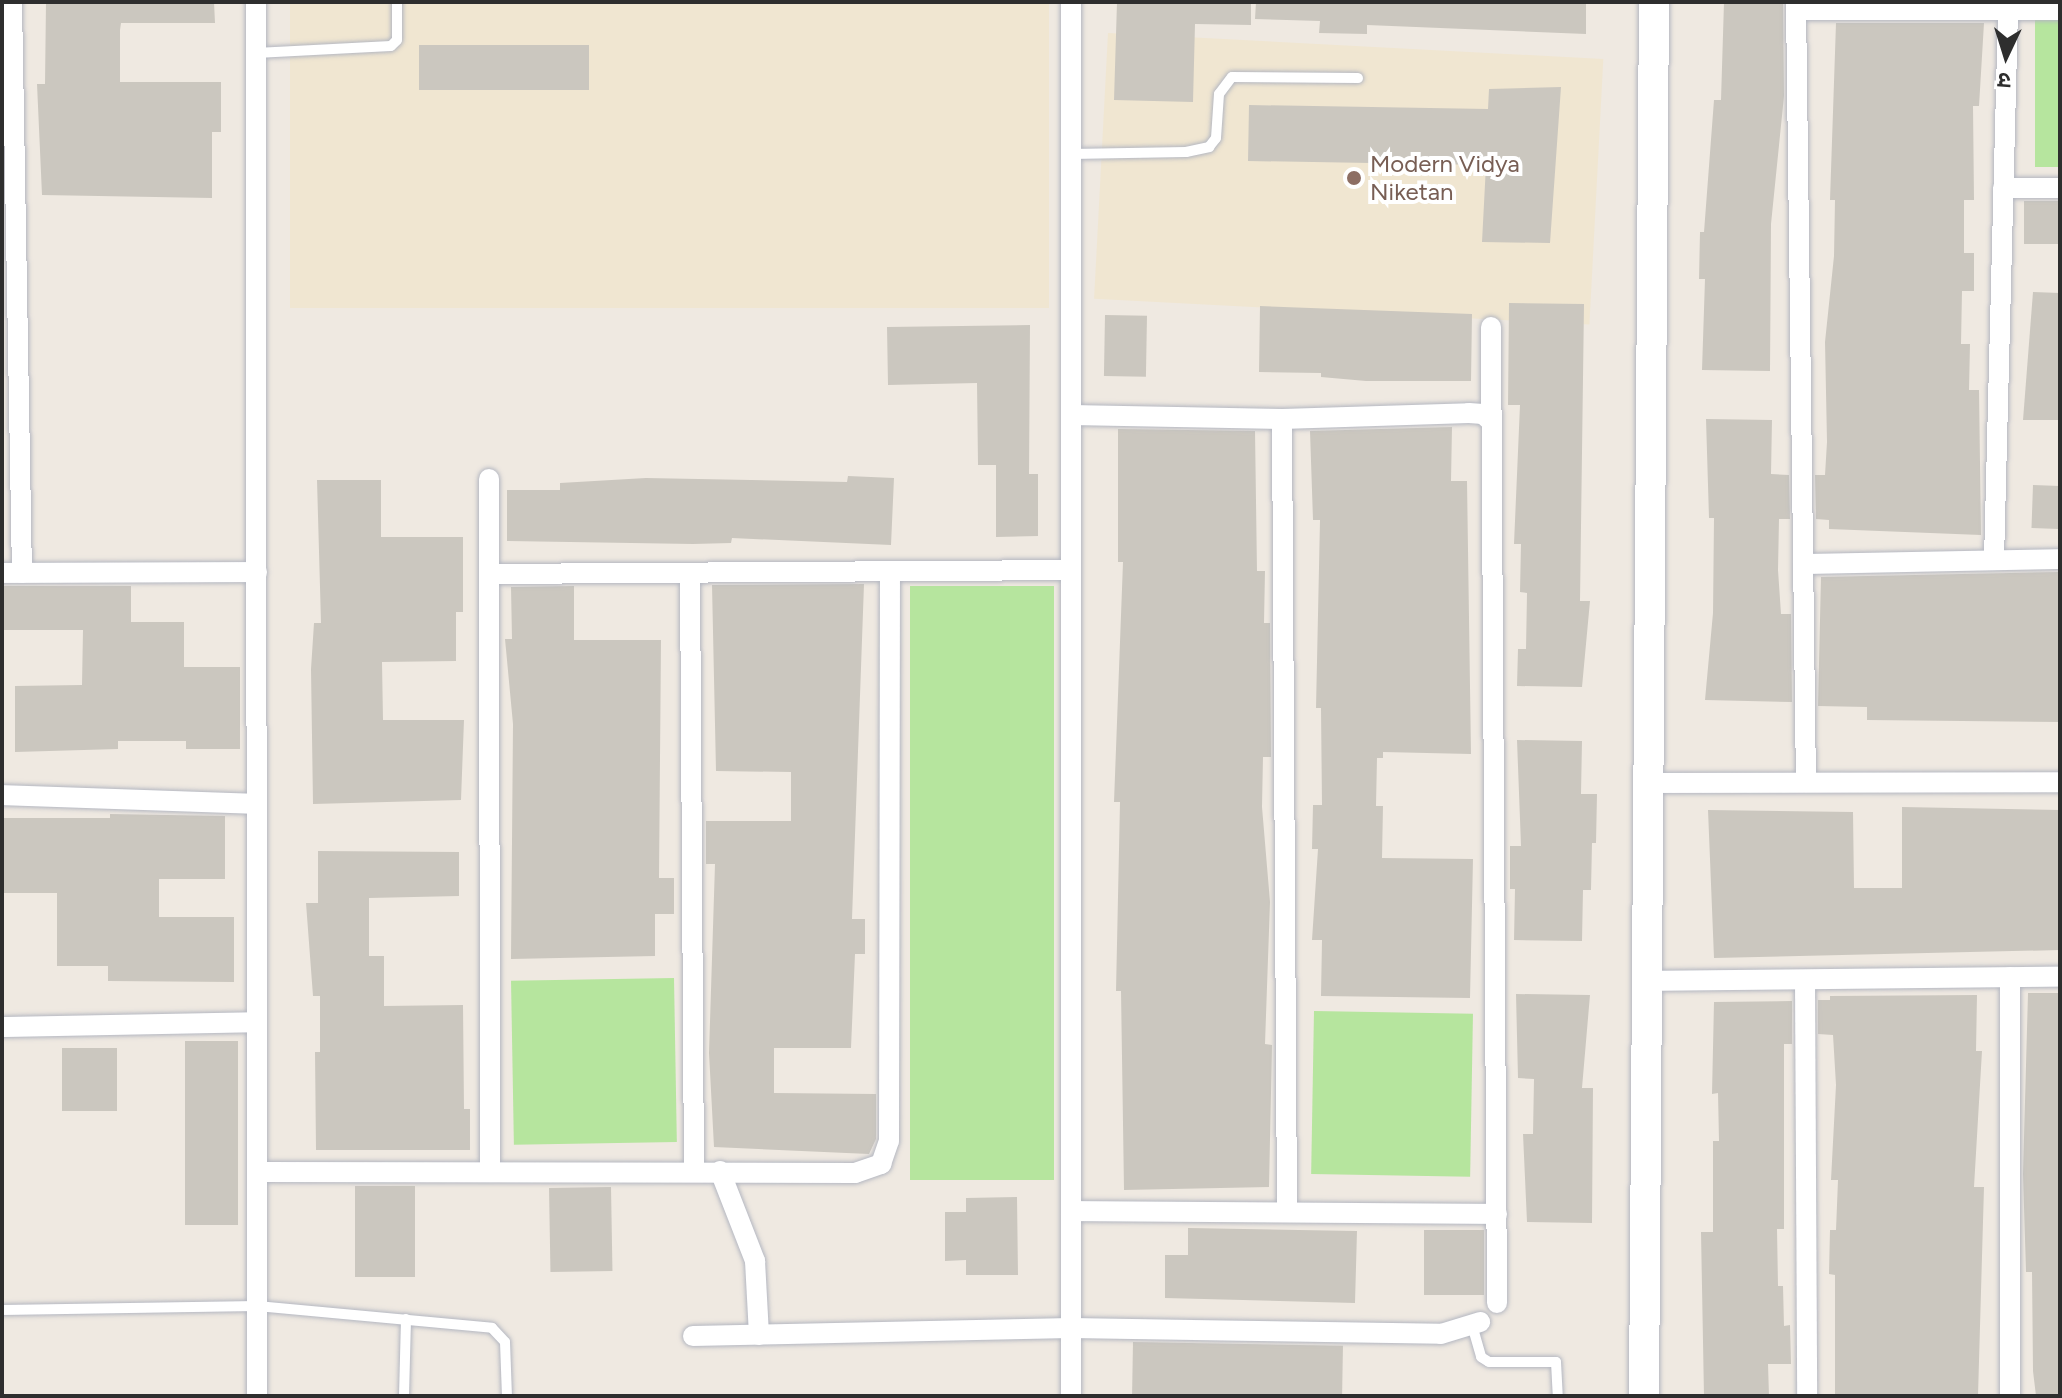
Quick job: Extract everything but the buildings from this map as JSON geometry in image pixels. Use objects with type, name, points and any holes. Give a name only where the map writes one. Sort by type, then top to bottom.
[{"type":"street","points":[[12,2],[8,92],[12,573],[257,572]]},
{"type":"street","points":[[256,2],[257,1396]]},
{"type":"street","points":[[1071,2],[1071,1396]]},
{"type":"street","points":[[1644,1396],[1651,783],[1654,2]]},
{"type":"street","points":[[1806,782],[1796,6],[2060,10]]},
{"type":"street","points":[[1994,560],[2008,10]]},
{"type":"street","points":[[2003,188],[2060,188]]},
{"type":"street","points":[[1491,327],[1497,1303]]},
{"type":"street","points":[[1071,415],[1282,419],[1469,413],[1483,414],[1492,422]]},
{"type":"street","points":[[1282,419],[1287,1211]]},
{"type":"street","points":[[489,479],[490,1172]]},
{"type":"street","points":[[1803,564],[2060,559]]},
{"type":"street","points":[[489,574],[1071,570]]},
{"type":"street","points":[[257,1172],[694,1170],[855,1173],[881,1164],[886,1154],[890,571]]},
{"type":"street","points":[[690,573],[694,1170]]},
{"type":"street","points":[[1651,783],[2060,782]]},
{"type":"street","points":[[2,795],[257,804]]},
{"type":"street","points":[[2010,977],[2010,1396]]},
{"type":"street","points":[[1648,981],[2060,977]]},
{"type":"street","points":[[1805,980],[1807,1396]]},
{"type":"street","points":[[2,1027],[257,1022]]},
{"type":"street","points":[[720,1171],[755,1261],[759,1335]]},
{"type":"street","points":[[1071,1211],[1497,1214]]},
{"type":"street","points":[[693,1336],[1071,1328],[1441,1334],[1476,1324]]},
{"type":"lane","points":[[256,53],[391,46],[397,40],[397,2]]},
{"type":"lane","points":[[1071,154],[1186,152],[1209,147],[1216,138],[1219,94],[1232,77],[1358,78]]},
{"type":"lane","points":[[2,1310],[257,1306],[498,1330],[505,1342],[507,1396]]},
{"type":"lane","points":[[404,1396],[406,1319]]},
{"type":"lane","points":[[1476,1324],[1481,1357],[1489,1362],[1556,1362],[1558,1396]]},
{"type":"shaded area","points":[[290,2],[1049,2],[1049,308],[290,308]]},
{"type":"shaded area","name":"Modern Vidya Niketan","points":[[1108,33],[1603,59],[1589,325],[1094,299]]},
{"type":"green space","points":[[2035,18],[2060,18],[2060,167],[2035,167]]},
{"type":"green space","points":[[910,586],[1054,586],[1054,1180],[910,1180]]},
{"type":"green space","points":[[674,978],[677,1142],[514,1145],[511,981]]},
{"type":"green space","points":[[1314,1011],[1473,1014],[1470,1177],[1311,1174]]},
{"type":"place","name":"Modern Vidya Niketan","points":[[1354,178]]}]
